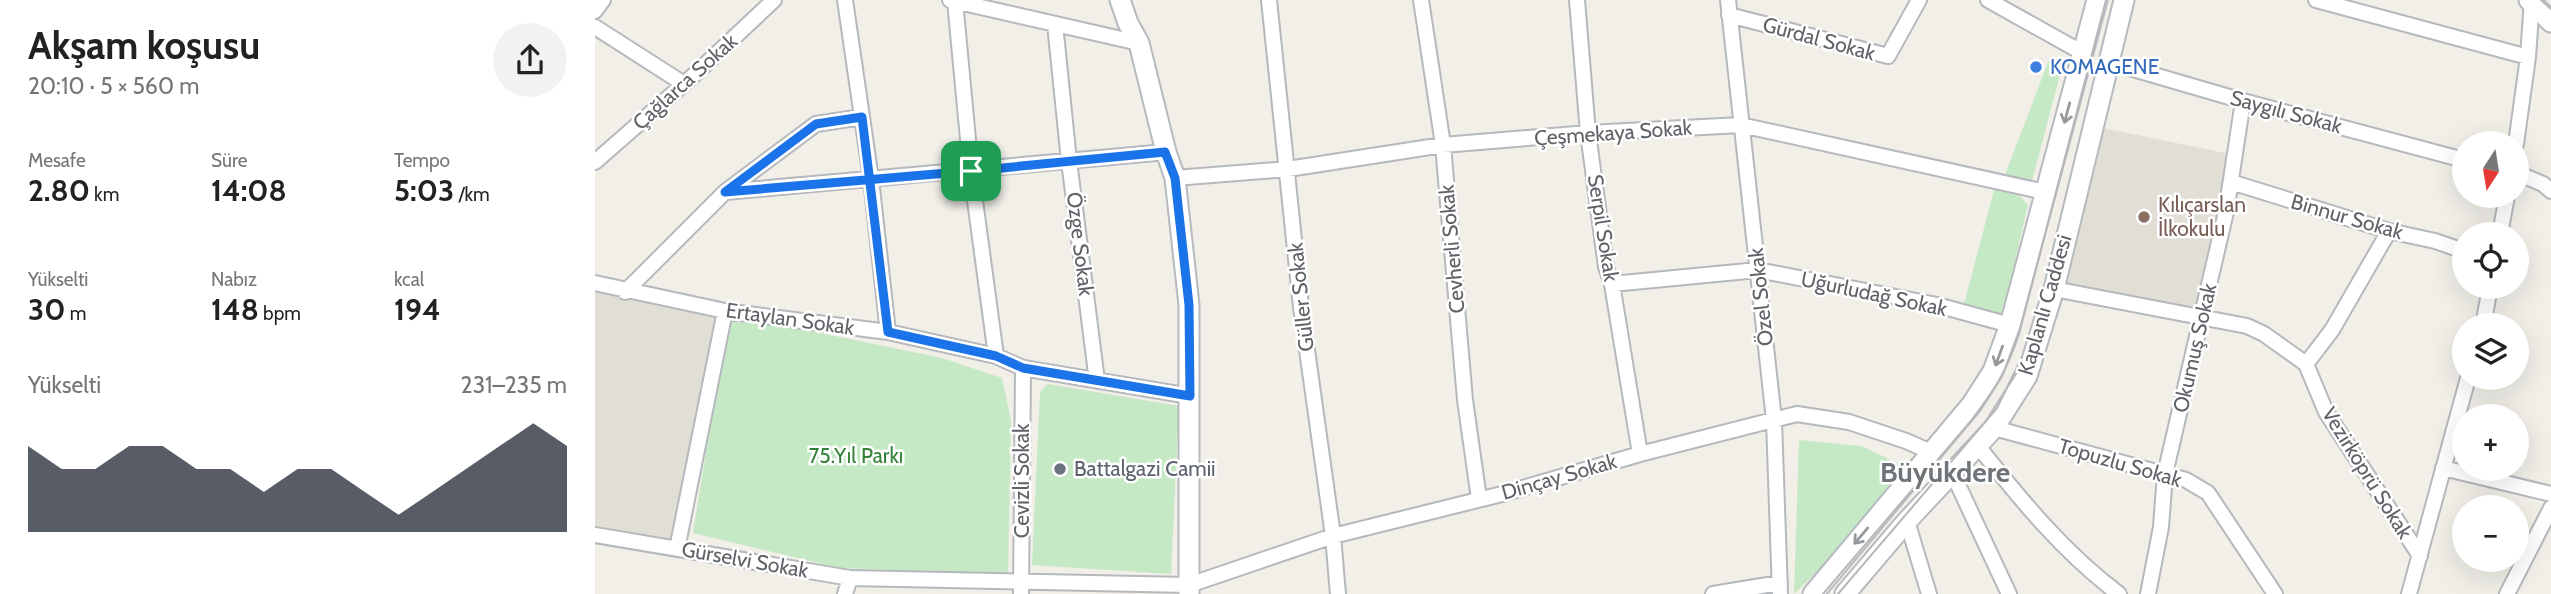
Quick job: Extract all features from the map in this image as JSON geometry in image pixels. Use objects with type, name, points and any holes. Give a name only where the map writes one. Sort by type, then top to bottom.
[{"type":"main road","points":[[1120,0],[1139,43],[1165,152],[1175,178],[1189,305],[1189,590]]},
{"type":"main road","name":"Kaplanlı Caddesi","points":[[1813,594],[1972,404],[1993,371],[2010,325],[2097,0]]},
{"type":"main road","name":"Kaplanlı Caddesi","points":[[1845,594],[1907,521],[1994,428],[2027,376],[2053,289],[2124,0]]},
{"type":"main road","points":[[2531,1],[2551,22]]},
{"type":"street","points":[[595,11],[603,0]]},
{"type":"street","name":"Çağlarca Sokak","points":[[595,162],[774,0]]},
{"type":"street","points":[[845,0],[871,179],[888,332]]},
{"type":"street","name":"Güller Sokak","points":[[1269,0],[1301,307],[1333,536],[1338,594]]},
{"type":"street","name":"Cevherli Sokak","points":[[1421,0],[1443,145],[1465,400],[1479,499]]},
{"type":"street","name":"Serpil Sokak","points":[[1577,0],[1588,133],[1606,267],[1612,284],[1640,454]]},
{"type":"street","name":"Gürdal Sokak","points":[[1728,8],[1888,57],[1919,0]]},
{"type":"street","points":[[1988,0],[2083,53]]},
{"type":"street","points":[[2316,0],[2528,57]]},
{"type":"street","points":[[996,356],[971,171],[953,1],[1139,43]]},
{"type":"street","points":[[2518,131],[2528,57],[2531,1]]},
{"type":"street","name":"Özel Sokak","points":[[1728,8],[1774,420],[1780,588]]},
{"type":"street","name":"Özge Sokak","points":[[1055,24],[1069,161],[1097,381]]},
{"type":"street","points":[[595,27],[684,84]]},
{"type":"street","name":"Saygılı Sokak","points":[[2109,62],[2243,102],[2452,157]]},
{"type":"street","name":"Okumuş Sokak","points":[[2148,594],[2161,527],[2165,474],[2203,317],[2231,182],[2243,102]]},
{"type":"street","points":[[625,292],[725,192],[816,124],[862,117]]},
{"type":"street","name":"Çeşmekaya Sokak","points":[[1175,178],[1288,169],[1443,145],[1588,133],[1741,125],[2045,192]]},
{"type":"street","points":[[725,192],[1165,152]]},
{"type":"street","points":[[2529,178],[2551,191]]},
{"type":"street","name":"Binnur Sokak","points":[[2231,182],[2389,231],[2452,247]]},
{"type":"street","points":[[2053,289],[2247,326],[2306,364],[2332,330],[2389,231]]},
{"type":"street","name":"Uğurludağ Sokak","points":[[1612,284],[1758,270],[1937,305],[2010,325]]},
{"type":"street","name":"Ertaylan Sokak","points":[[595,284],[725,311],[888,332],[996,356],[1023,368],[1190,396]]},
{"type":"street","points":[[677,549],[725,311]]},
{"type":"street","name":"Vezirköprü Sokak","points":[[2306,364],[2326,412],[2420,556]]},
{"type":"street","name":"Cevizli Sokak","points":[[1021,588],[1023,368]]},
{"type":"street","points":[[2409,594],[2465,390]]},
{"type":"street","name":"Dinçay Sokak","points":[[1189,590],[1333,536],[1797,414],[1849,422],[1931,452]]},
{"type":"street","name":"Topuzlu Sokak","points":[[1994,428],[2186,480],[2209,493],[2275,594]]},
{"type":"street","points":[[1978,446],[2022,503],[2099,580],[2119,594]]},
{"type":"street","points":[[2443,468],[2551,494]]},
{"type":"street","points":[[1952,472],[2009,594]]},
{"type":"street","points":[[2507,594],[2551,508]]},
{"type":"street","points":[[1907,521],[1929,594]]},
{"type":"street","name":"Gürselvi Sokak","points":[[595,535],[850,578],[1021,588],[1189,590]]},
{"type":"street","points":[[845,594],[850,578]]},
{"type":"street","points":[[1713,594],[1780,588]]},
{"type":"shaded area","name":"Kılıçarslan İlkokulu","points":[[2093,126],[2230,154],[2195,309],[2060,281]]},
{"type":"shaded area","points":[[595,283],[725,311],[677,549],[595,535]]},
{"type":"green space","points":[[2050,57],[2063,63],[2031,185],[2005,175]]},
{"type":"green space","points":[[2012,188],[2028,205],[2001,322],[1962,312],[1994,190]]},
{"type":"green space","name":"75.Yıl Parkı","points":[[728,314],[942,358],[1002,378],[1011,421],[1008,575],[840,568],[693,533]]},
{"type":"green space","points":[[1048,384],[1179,406],[1171,574],[1032,565],[1040,392]]},
{"type":"green space","points":[[1799,440],[1861,446],[1906,467],[1831,558],[1794,594]]},
{"type":"tram line","points":[[1823,594],[1970,422],[2005,370],[2019,334],[2106,0]]},
{"type":"tram line","points":[[2541,0],[2551,9]]},
{"type":"tram line","points":[[1838,594],[1997,408],[2022,357]]},
{"type":"place","name":"KOMAGENE","points":[[2036,67]]},
{"type":"place","name":"Kılıçarslan İlkokulu","points":[[2144,217]]},
{"type":"place","name":"Battalgazi Camii","points":[[1060,469]]},
{"type":"district","name":"Büyükdere","points":[[1945,472]]},
{"type":"route","points":[[971,171],[871,179],[725,192],[816,124],[862,117],[871,179],[888,332],[996,356],[1023,368],[1190,396],[1189,305],[1175,178],[1165,152],[971,171]]}]
